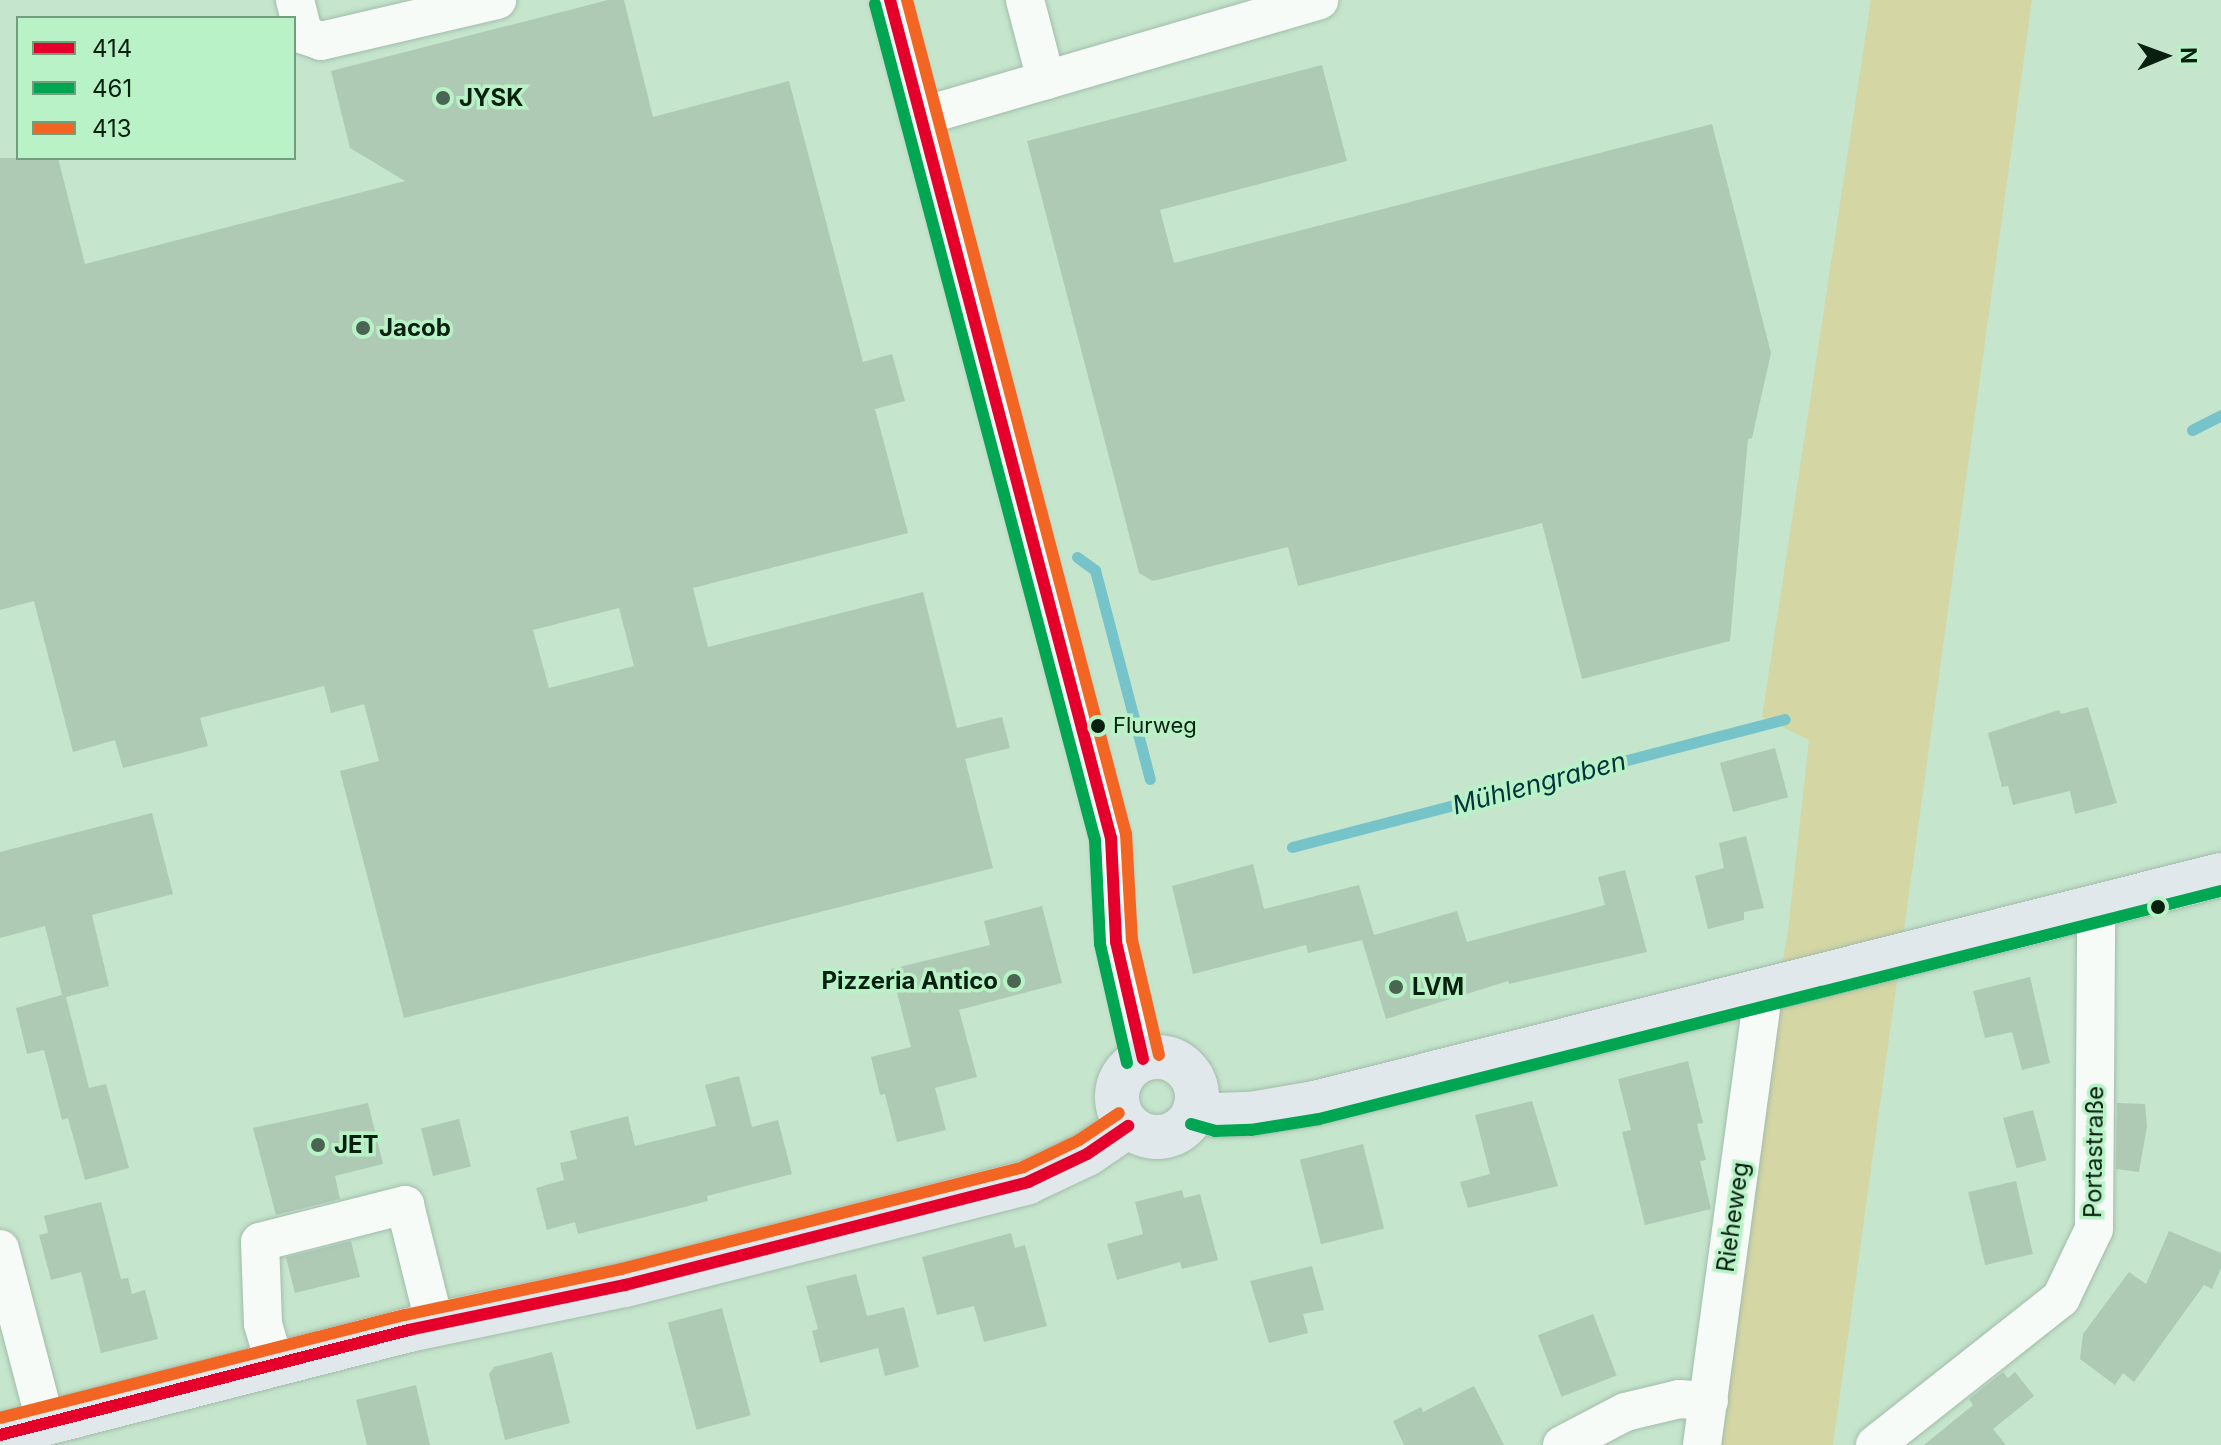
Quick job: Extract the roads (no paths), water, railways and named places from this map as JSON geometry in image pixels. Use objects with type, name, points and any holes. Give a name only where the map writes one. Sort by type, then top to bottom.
[{"type":"main road","points":[[1195,1109],[1216,1115],[1251,1114],[1315,1103],[2221,875]]},
{"type":"main road","points":[[1167,1057],[1188,1070],[1197,1092],[1195,1109],[1185,1126],[1162,1137],[1138,1133],[1128,1126],[1117,1102],[1117,1088],[1131,1066],[1143,1059],[1167,1057]]},
{"type":"main road","points":[[0,1435],[435,1325],[625,1285],[1028,1182],[1087,1154],[1128,1126]]},
{"type":"street","points":[[295,0],[304,35],[321,41],[497,0]]},
{"type":"street","points":[[890,0],[1111,838],[1116,942],[1143,1059]]},
{"type":"street","points":[[1025,0],[1046,80]]},
{"type":"street","points":[[920,117],[1319,0]]},
{"type":"street","name":"Portastraße","points":[[1875,1445],[2061,1298],[2094,1229],[2096,906]]},
{"type":"street","name":"Rieheweg","points":[[1702,1445],[1764,988]]},
{"type":"street","points":[[275,1365],[263,1324],[260,1242],[405,1205],[435,1325]]},
{"type":"street","points":[[0,1249],[46,1424]]},
{"type":"street","points":[[1562,1445],[1625,1412],[1679,1399],[1709,1401]]},
{"type":"waterway","name":"Mühlengraben","points":[[2192,430],[2221,415]]},
{"type":"waterway","name":"Mühlengraben","points":[[1077,557],[1095,570],[1150,779]]},
{"type":"waterway","name":"Mühlengraben","points":[[1292,847],[1785,719]]},
{"type":"place","name":"JYSK","points":[[443,98]]},
{"type":"place","name":"Jacob","points":[[363,328]]},
{"type":"place","name":"Flurweg","points":[[1098,726]]},
{"type":"place","name":"Pizzeria Antico","points":[[1014,981]]},
{"type":"place","name":"LVM","points":[[1396,987]]},
{"type":"place","name":"JET","points":[[318,1145]]}]
